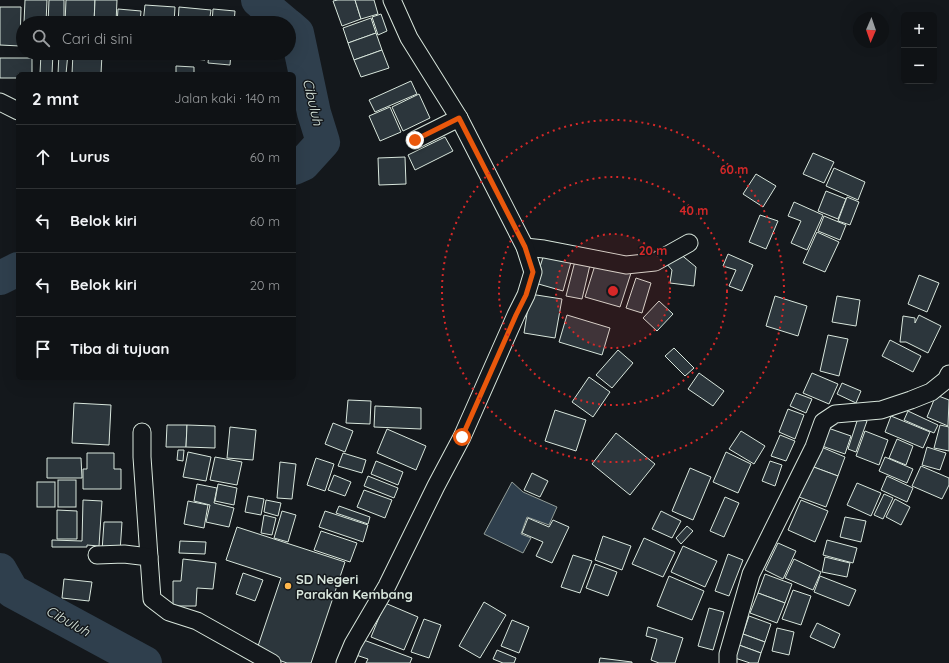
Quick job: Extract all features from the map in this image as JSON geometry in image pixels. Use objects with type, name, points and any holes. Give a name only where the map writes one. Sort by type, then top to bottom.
[{"type":"street","points":[[345,663],[353,644],[386,586],[462,437],[526,295],[533,272],[525,247],[459,118],[409,38],[392,0]]},
{"type":"street","points":[[0,102],[16,110]]},
{"type":"street","points":[[415,140],[459,118]]},
{"type":"street","points":[[525,247],[544,249],[626,265],[656,262],[689,243]]},
{"type":"street","points":[[728,663],[728,654],[751,574],[814,447],[823,422],[834,414],[881,410],[911,400],[931,392],[946,380],[949,374]]},
{"type":"street","points":[[142,432],[142,457],[152,599],[169,612],[197,621],[272,663]]},
{"type":"street","points":[[98,555],[124,554],[149,557]]},
{"type":"water","points":[[512,482],[523,492],[557,507],[549,525],[527,517],[521,534],[531,538],[523,553],[484,534]]},
{"type":"building","points":[[25,0],[47,0],[46,16],[24,16]]},
{"type":"building","points":[[49,0],[64,0],[64,16],[48,16]]},
{"type":"building","points":[[66,0],[95,0],[94,16],[65,16]]},
{"type":"building","points":[[95,0],[117,0],[116,16],[94,16]]},
{"type":"building","points":[[355,0],[361,19],[342,26],[333,1]]},
{"type":"building","points":[[355,0],[374,0],[378,14],[361,19]]},
{"type":"building","points":[[145,5],[175,7],[174,16],[144,16]]},
{"type":"building","points":[[0,7],[21,7],[21,16],[16,16],[16,46],[0,45]]},
{"type":"building","points":[[179,7],[211,10],[210,16],[178,16]]},
{"type":"building","points":[[118,9],[141,11],[141,16],[118,16]]},
{"type":"building","points":[[213,9],[235,11],[235,16],[212,16]]},
{"type":"building","points":[[381,14],[387,31],[378,35],[372,17]]},
{"type":"building","points":[[371,18],[376,33],[348,43],[343,28]]},
{"type":"building","points":[[376,33],[382,50],[354,60],[348,43]]},
{"type":"building","points":[[382,50],[389,68],[361,77],[354,60]]},
{"type":"building","points":[[0,58],[32,60],[32,72],[16,72],[16,78],[0,78]]},
{"type":"building","points":[[41,60],[53,60],[52,72],[40,72]]},
{"type":"building","points":[[59,60],[67,60],[66,72],[58,72]]},
{"type":"building","points":[[73,60],[102,60],[101,72],[72,72]]},
{"type":"building","points":[[208,60],[230,60],[230,65],[208,63]]},
{"type":"building","points":[[176,66],[194,67],[194,72],[176,72]]},
{"type":"building","points":[[411,81],[417,94],[375,112],[369,100]]},
{"type":"building","points":[[419,94],[430,118],[403,131],[392,107]]},
{"type":"building","points":[[390,107],[401,132],[380,141],[369,116]]},
{"type":"building","points":[[445,137],[453,151],[415,170],[408,155]]},
{"type":"building","points":[[813,153],[834,162],[824,183],[803,174]]},
{"type":"building","points":[[405,157],[406,184],[379,185],[378,158]]},
{"type":"building","points":[[834,168],[865,182],[858,200],[826,186]]},
{"type":"building","points":[[756,174],[776,186],[763,207],[743,194]]},
{"type":"building","points":[[826,191],[846,199],[838,219],[818,211]]},
{"type":"building","points":[[847,197],[859,202],[850,225],[838,221]]},
{"type":"building","points":[[794,202],[823,215],[807,250],[791,243],[801,221],[788,216]]},
{"type":"building","points":[[760,215],[778,221],[766,249],[749,242]]},
{"type":"building","points":[[824,216],[846,225],[840,240],[818,231]]},
{"type":"building","points":[[817,232],[839,242],[825,272],[803,263]]},
{"type":"building","points":[[679,253],[696,267],[694,286],[670,283],[672,270],[666,263]]},
{"type":"building","points":[[544,254],[571,262],[563,291],[535,283]]},
{"type":"building","points":[[728,254],[753,265],[742,291],[729,286],[736,270],[723,266]]},
{"type":"building","points":[[575,261],[590,265],[582,299],[566,296]]},
{"type":"building","points":[[596,262],[631,273],[620,307],[585,297]]},
{"type":"building","points":[[919,275],[939,283],[927,312],[908,304]]},
{"type":"building","points":[[636,278],[651,283],[642,313],[626,308]]},
{"type":"building","points":[[530,294],[562,299],[555,338],[524,333]]},
{"type":"building","points":[[775,296],[807,306],[798,336],[766,326]]},
{"type":"building","points":[[837,296],[860,300],[856,326],[832,322]]},
{"type":"building","points":[[659,301],[673,314],[657,331],[643,318]]},
{"type":"building","points":[[567,315],[610,328],[602,355],[559,342]]},
{"type":"building","points":[[919,315],[941,326],[928,353],[906,342],[900,342],[903,316],[915,318],[915,323]]},
{"type":"building","points":[[828,335],[848,339],[839,376],[820,371]]},
{"type":"building","points":[[890,340],[921,356],[913,372],[882,356]]},
{"type":"building","points":[[674,348],[694,368],[685,376],[665,356]]},
{"type":"building","points":[[618,350],[633,363],[612,388],[596,375]]},
{"type":"building","points":[[699,373],[724,391],[713,406],[688,389]]},
{"type":"building","points":[[812,373],[838,384],[829,404],[803,393]]},
{"type":"building","points":[[589,377],[610,392],[593,417],[572,402]]},
{"type":"building","points":[[842,383],[861,391],[856,403],[837,394]]},
{"type":"building","points":[[796,393],[812,399],[806,413],[790,406]]},
{"type":"building","points":[[936,395],[949,400],[948,426],[927,417]]},
{"type":"building","points":[[348,400],[371,401],[370,424],[346,423]]},
{"type":"building","points":[[74,403],[111,405],[109,445],[72,443]]},
{"type":"building","points":[[375,406],[421,408],[421,429],[374,427]]},
{"type":"building","points":[[788,409],[804,415],[795,439],[779,432]]},
{"type":"building","points":[[555,410],[586,420],[576,451],[545,441]]},
{"type":"building","points":[[908,411],[938,425],[934,433],[904,420]]},
{"type":"building","points":[[891,416],[930,432],[923,448],[885,432]]},
{"type":"building","points":[[858,418],[867,421],[856,452],[848,449]]},
{"type":"building","points":[[333,423],[353,431],[345,452],[325,444]]},
{"type":"building","points":[[167,425],[187,425],[186,447],[166,447]]},
{"type":"building","points":[[187,425],[215,426],[215,448],[186,447]]},
{"type":"building","points":[[940,425],[949,427],[949,451],[934,448]]},
{"type":"building","points":[[230,427],[256,430],[253,460],[227,458]]},
{"type":"building","points":[[828,428],[851,436],[845,454],[822,446]]},
{"type":"building","points":[[387,429],[426,446],[416,470],[377,453]]},
{"type":"building","points":[[741,431],[765,446],[754,464],[729,449]]},
{"type":"building","points":[[865,431],[888,440],[879,465],[856,456]]},
{"type":"building","points":[[616,433],[655,464],[630,495],[592,464]]},
{"type":"building","points":[[780,435],[795,441],[786,461],[771,456]]},
{"type":"building","points":[[897,439],[913,446],[906,465],[889,458]]},
{"type":"building","points":[[819,446],[845,457],[838,476],[811,466]]},
{"type":"building","points":[[927,447],[946,453],[940,470],[922,465]]},
{"type":"building","points":[[178,450],[184,450],[183,461],[177,460]]},
{"type":"building","points":[[188,452],[211,457],[206,481],[183,477]]},
{"type":"building","points":[[726,452],[751,464],[738,493],[713,482]]},
{"type":"building","points":[[87,453],[114,453],[114,469],[121,469],[121,489],[83,489],[83,469],[87,469]]},
{"type":"building","points":[[343,453],[366,460],[362,473],[338,466]]},
{"type":"building","points":[[215,457],[242,462],[237,485],[210,480]]},
{"type":"building","points":[[885,457],[913,469],[907,483],[879,471]]},
{"type":"building","points":[[47,458],[81,458],[82,478],[47,478]]},
{"type":"building","points":[[316,458],[334,464],[325,491],[307,485]]},
{"type":"building","points":[[376,461],[403,472],[398,485],[371,474]]},
{"type":"building","points":[[770,461],[782,465],[775,486],[762,481]]},
{"type":"building","points":[[280,462],[296,464],[292,499],[277,498]]},
{"type":"building","points":[[811,466],[838,476],[826,507],[799,497]]},
{"type":"building","points":[[921,466],[949,478],[949,485],[942,499],[912,486]]},
{"type":"building","points":[[690,468],[711,477],[693,520],[672,511]]},
{"type":"building","points":[[532,473],[548,481],[540,497],[524,490]]},
{"type":"building","points":[[334,475],[351,482],[345,496],[328,490]]},
{"type":"building","points":[[368,476],[398,488],[394,498],[364,486]]},
{"type":"building","points":[[887,476],[913,488],[907,502],[881,490]]},
{"type":"building","points":[[58,480],[76,480],[76,507],[58,507]]},
{"type":"building","points":[[37,482],[55,482],[55,507],[37,507]]},
{"type":"building","points":[[857,483],[881,493],[871,516],[847,505]]},
{"type":"building","points":[[197,484],[217,488],[214,503],[234,508],[229,527],[206,522],[210,505],[194,501]]},
{"type":"building","points":[[218,484],[237,488],[234,505],[215,501]]},
{"type":"building","points":[[364,490],[392,500],[385,518],[357,507]]},
{"type":"building","points":[[884,494],[893,498],[883,519],[874,515]]},
{"type":"building","points":[[248,496],[264,499],[261,515],[245,512]]},
{"type":"building","points":[[725,497],[739,503],[724,537],[710,531]]},
{"type":"building","points":[[895,499],[910,507],[901,525],[886,517]]},
{"type":"building","points":[[83,500],[102,501],[99,546],[87,545],[87,547],[52,547],[52,540],[82,541]]},
{"type":"building","points":[[266,500],[281,503],[278,516],[264,512]]},
{"type":"building","points":[[801,500],[828,511],[815,542],[788,530]]},
{"type":"building","points":[[188,501],[208,505],[204,528],[184,524]]},
{"type":"building","points":[[339,506],[370,517],[368,524],[336,513]]},
{"type":"building","points":[[57,510],[77,511],[77,539],[57,539]]},
{"type":"building","points":[[282,511],[296,515],[288,542],[274,538]]},
{"type":"building","points":[[325,511],[368,525],[363,542],[319,527]]},
{"type":"building","points":[[661,511],[681,521],[672,538],[652,529]]},
{"type":"building","points":[[264,515],[276,518],[272,535],[261,533]]},
{"type":"building","points":[[845,517],[866,521],[861,542],[840,537]]},
{"type":"building","points":[[528,518],[549,527],[553,520],[569,527],[552,563],[536,556],[543,542],[522,533]]},
{"type":"building","points":[[104,522],[122,522],[120,552],[102,551]]},
{"type":"building","points":[[687,526],[693,531],[681,544],[676,538]]},
{"type":"building","points":[[237,527],[345,562],[311,663],[287,663],[256,652],[281,578],[226,560]]},
{"type":"building","points":[[321,531],[357,543],[350,562],[314,550]]},
{"type":"building","points":[[603,536],[631,546],[622,570],[595,560]]},
{"type":"building","points":[[644,538],[675,552],[663,577],[632,564]]},
{"type":"building","points":[[827,540],[857,548],[853,563],[823,555]]},
{"type":"building","points":[[180,541],[206,542],[205,554],[179,553]]},
{"type":"building","points":[[778,543],[796,551],[783,579],[765,570]]},
{"type":"building","points":[[683,546],[717,561],[705,587],[671,572]]},
{"type":"building","points":[[728,554],[743,560],[729,596],[715,591]]},
{"type":"building","points":[[573,555],[592,561],[580,593],[561,587]]},
{"type":"building","points":[[825,557],[850,563],[847,577],[822,572]]},
{"type":"building","points":[[183,559],[216,563],[213,589],[197,588],[196,606],[173,606],[173,581],[181,581]]},
{"type":"building","points":[[794,559],[821,572],[813,590],[785,578]]},
{"type":"building","points":[[595,564],[617,572],[608,596],[586,588]]},
{"type":"building","points":[[243,573],[263,580],[255,601],[236,594]]},
{"type":"building","points":[[765,574],[792,584],[785,603],[758,593]]},
{"type":"building","points":[[669,576],[704,591],[692,620],[657,606]]},
{"type":"building","points":[[820,576],[856,590],[849,606],[814,592]]},
{"type":"building","points":[[64,579],[92,582],[89,601],[62,598]]},
{"type":"building","points":[[793,590],[811,596],[801,625],[782,619]]},
{"type":"building","points":[[758,593],[785,603],[777,623],[750,613]]},
{"type":"building","points":[[484,602],[506,615],[480,658],[459,646]]},
{"type":"building","points":[[385,603],[418,617],[404,650],[371,637]]},
{"type":"building","points":[[709,608],[724,612],[713,650],[698,646]]},
{"type":"building","points":[[749,616],[771,624],[765,642],[743,634]]},
{"type":"building","points":[[424,619],[441,625],[429,658],[411,652]]},
{"type":"building","points":[[512,620],[529,627],[519,653],[501,646]]},
{"type":"building","points":[[817,623],[840,634],[834,648],[810,637]]},
{"type":"building","points":[[648,627],[683,638],[675,663],[659,663],[651,660],[657,639],[646,636]]},
{"type":"building","points":[[777,628],[794,632],[789,655],[772,651]]},
{"type":"building","points":[[743,634],[765,642],[761,653],[739,645]]},
{"type":"building","points":[[361,639],[412,658],[410,663],[366,663],[368,659],[356,655]]},
{"type":"building","points":[[739,645],[761,653],[758,663],[750,663],[735,658]]},
{"type":"building","points":[[497,650],[516,658],[514,663],[503,663],[493,659]]},
{"type":"building","points":[[600,658],[632,662],[632,663],[599,663]]},
{"type":"waterway","name":"Cibuluh","points":[[258,0],[277,16]]},
{"type":"waterway","name":"Cibuluh","points":[[296,32],[314,113],[323,142],[303,164],[296,167]]},
{"type":"waterway","name":"Cibuluh","points":[[0,278],[16,270]]},
{"type":"waterway","name":"Cibuluh","points":[[0,570],[12,591],[145,663]]},
{"type":"place","name":"SD Negeri Parakan Kembang","points":[[288,586]]},
{"type":"route","points":[[415,140],[459,118],[525,247],[533,272],[526,295],[462,437]]}]
